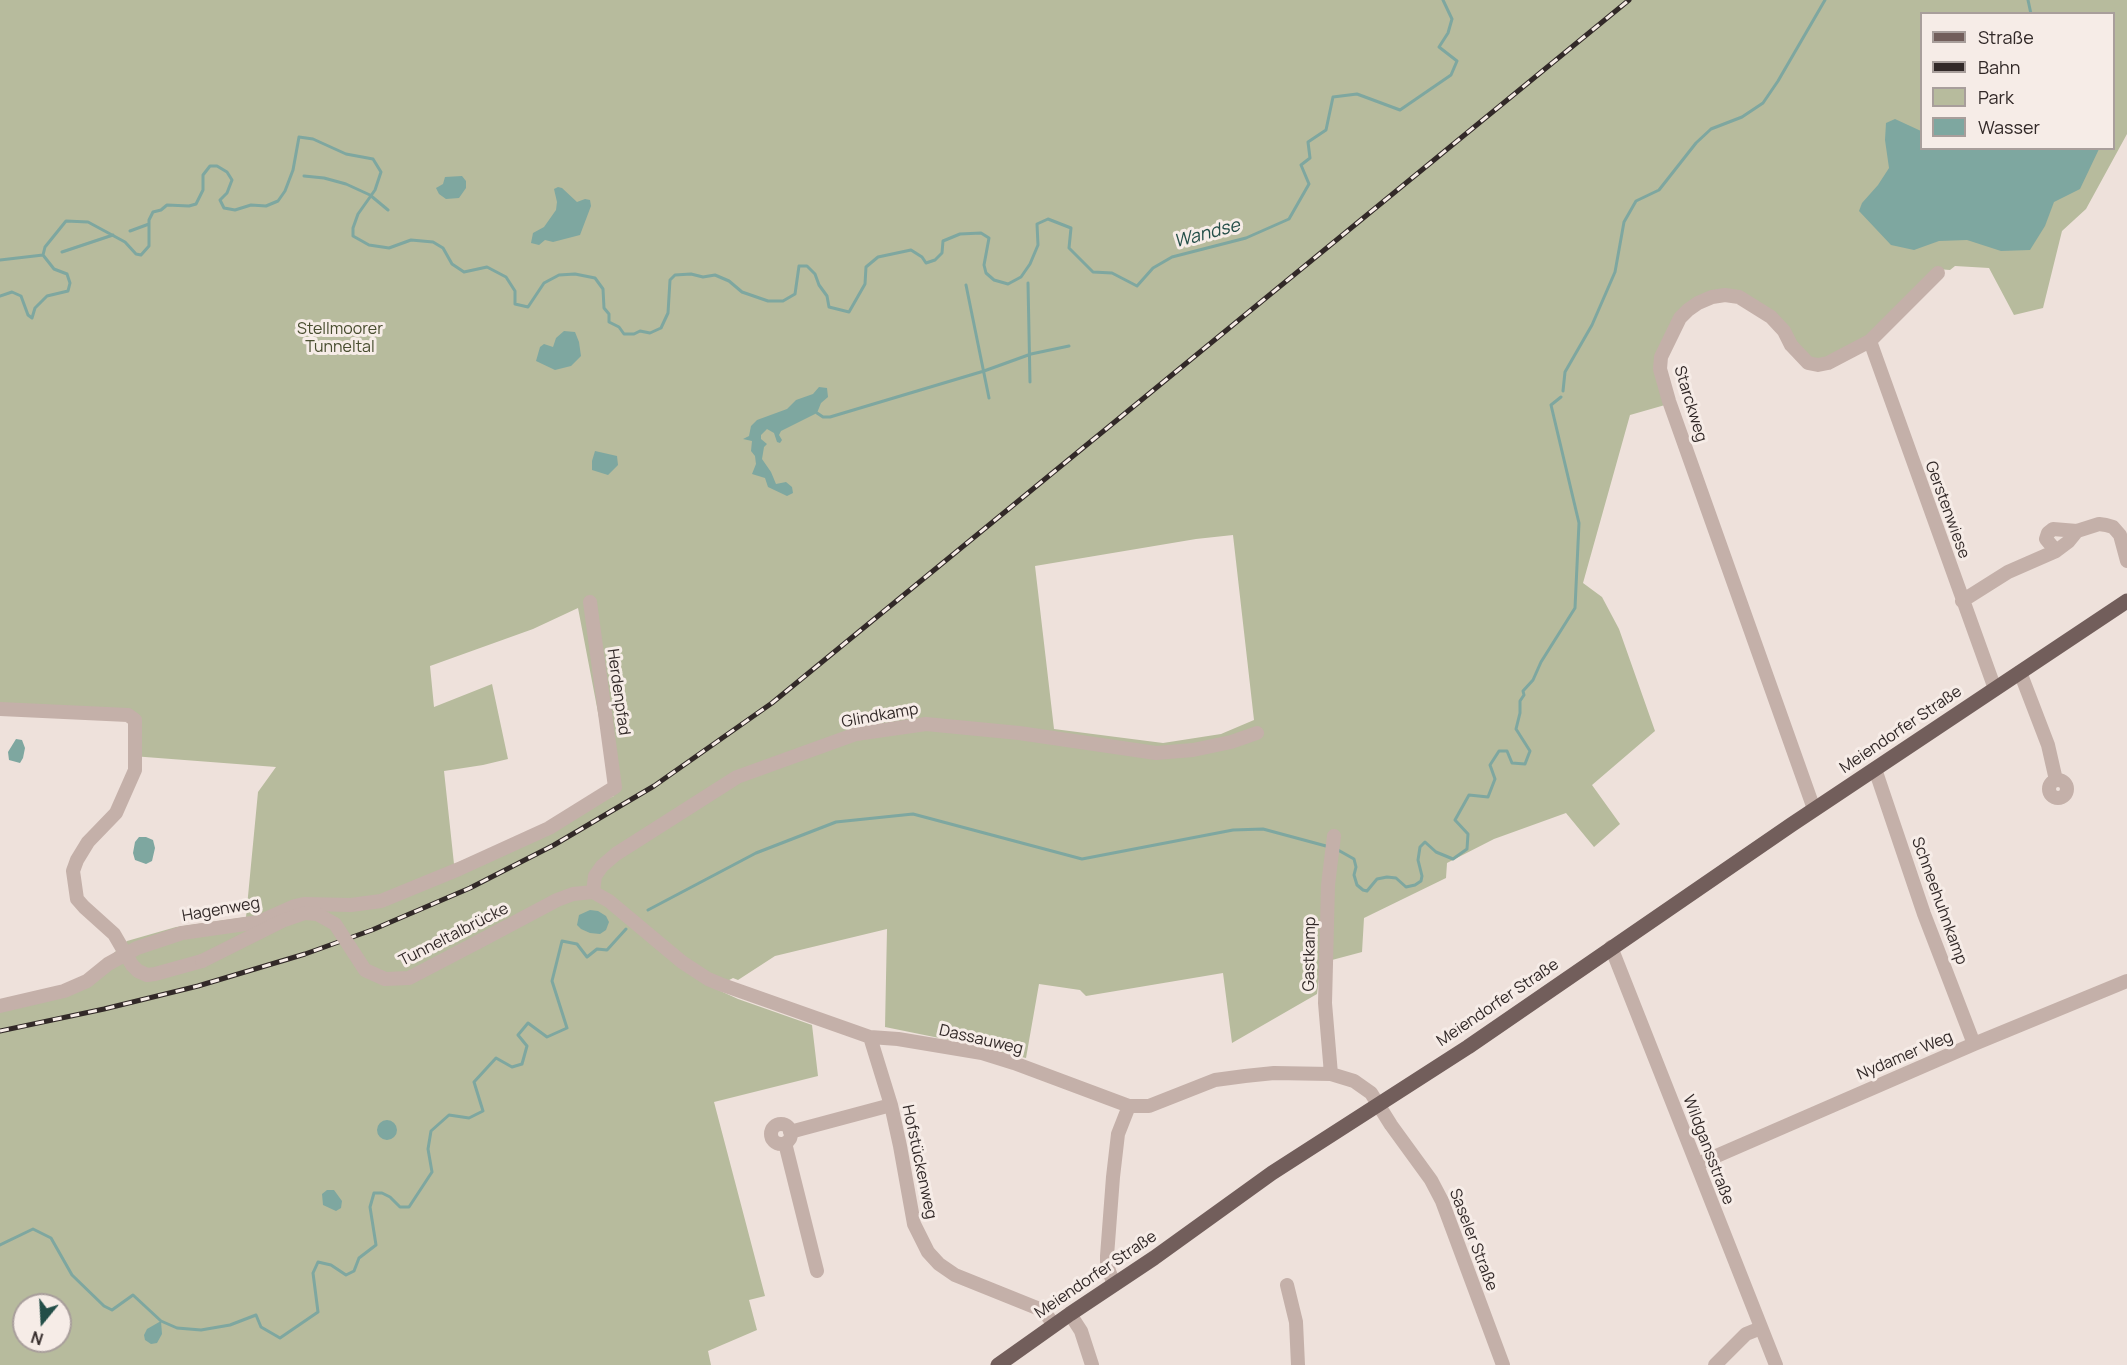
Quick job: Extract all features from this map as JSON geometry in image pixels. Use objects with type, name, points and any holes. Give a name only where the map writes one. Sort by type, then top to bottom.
[{"type":"main road","name":"Meiendorfer Straße","points":[[998,1365],[1272,1173],[1468,1047],[1814,809],[2127,602]]},
{"type":"street","name":"Starckweg","points":[[1814,809],[1669,401],[1660,369],[1661,357],[1680,318],[1688,310],[1712,297],[1725,295],[1738,297],[1771,317],[1784,331],[1791,345],[1808,363],[1818,365],[1828,363],[1870,341],[1938,273]]},
{"type":"street","name":"Gerstenwiese","points":[[1870,341],[1995,689]]},
{"type":"street","points":[[1962,601],[2008,572],[2056,551],[2077,531],[2099,524],[2113,527],[2120,535],[2127,561]]},
{"type":"street","name":"Herdenpfad","points":[[590,602],[615,787]]},
{"type":"street","points":[[2020,672],[2048,745],[2056,780]]},
{"type":"street","points":[[0,709],[128,715],[135,720],[135,770],[116,813],[88,842],[73,871],[77,899],[114,934],[126,954]]},
{"type":"street","name":"Glindkamp","points":[[593,892],[595,876],[602,866],[616,854],[737,777],[856,734],[926,724],[1019,733],[1156,753],[1193,750],[1231,742],[1257,733]]},
{"type":"street","name":"Schneehuhnkamp","points":[[1875,769],[1924,914],[1974,1044]]},
{"type":"street","name":"Hagenweg","points":[[0,1006],[49,996],[80,985],[126,954],[144,945],[182,933],[259,922],[295,906],[351,905],[381,901],[549,828],[615,787]]},
{"type":"street","name":"Gastkamp","points":[[1331,1074],[1325,1003],[1328,885],[1334,836]]},
{"type":"street","name":"Tunneltalbrücke","points":[[126,954],[135,969],[147,975],[164,972],[202,961],[291,917],[305,913],[317,914],[335,924],[365,970],[392,981],[409,978],[557,900],[573,894],[593,892]]},
{"type":"street","name":"Dassauweg","points":[[593,892],[609,901],[682,962],[708,979],[870,1037],[898,1039],[982,1053],[1129,1106],[1149,1106],[1215,1080],[1274,1073],[1331,1074],[1362,1086],[1371,1093],[1378,1105]]},
{"type":"street","name":"Wildgansstraße","points":[[1611,947],[1776,1365]]},
{"type":"street","name":"Nydamer Weg","points":[[1698,1164],[1974,1044],[2127,981]]},
{"type":"street","name":"Hofstückenweg","points":[[870,1037],[891,1106],[914,1224],[928,1252],[939,1264],[955,1275],[1037,1308],[1046,1314],[1054,1325]]},
{"type":"street","name":"Saseler Straße","points":[[1378,1105],[1431,1180],[1442,1201],[1503,1365]]},
{"type":"street","points":[[817,1271],[788,1138],[891,1106]]},
{"type":"street","points":[[1114,1285],[1107,1265],[1113,1177],[1118,1134],[1129,1106]]},
{"type":"street","points":[[1287,1285],[1296,1322],[1298,1365]]},
{"type":"street","points":[[1070,1314],[1080,1331],[1092,1365]]},
{"type":"street","points":[[1715,1365],[1746,1334],[1761,1328]]},
{"type":"green space","name":"Stellmoorer Tunneltal","points":[[0,0],[2127,0],[2127,134],[2086,209],[2062,231],[2043,308],[2014,315],[1989,268],[1955,266],[1950,270],[1937,269],[1865,337],[1840,355],[1809,360],[1777,318],[1712,293],[1666,334],[1665,405],[1630,415],[1583,583],[1602,597],[1619,629],[1655,731],[1592,785],[1620,824],[1594,847],[1566,813],[1494,839],[1447,863],[1446,878],[1364,918],[1362,952],[1332,960],[1320,971],[1317,994],[1232,1043],[1223,973],[1086,996],[1080,990],[1039,984],[1026,1058],[885,1027],[887,929],[775,956],[738,980],[733,978],[714,988],[738,999],[812,1025],[818,1076],[714,1102],[765,1296],[749,1300],[757,1330],[708,1351],[711,1365],[0,1365],[0,1001],[58,988],[92,973],[127,941],[176,927],[246,917],[258,792],[276,767],[132,756],[132,720],[0,712]],"holes":[[[1233,535],[1254,720],[1221,734],[1163,743],[1054,729],[1035,566]],[[578,608],[614,796],[454,864],[444,771],[508,759],[492,684],[434,707],[430,666],[533,629]]]},
{"type":"water","points":[[1895,119],[1920,131],[1920,150],[2099,150],[2080,189],[2054,202],[2045,226],[2030,250],[2001,251],[1967,240],[1939,241],[1914,250],[1891,245],[1859,211],[1862,203],[1889,168],[1885,140],[1886,123]]},
{"type":"water","points":[[462,176],[466,181],[466,188],[459,198],[446,199],[439,194],[436,188],[443,184],[445,177]]},
{"type":"water","points":[[558,187],[577,202],[590,200],[591,206],[580,235],[553,242],[545,240],[539,245],[531,243],[533,233],[544,227],[556,210],[554,189]]},
{"type":"water","points":[[564,331],[575,332],[581,356],[571,366],[555,370],[536,361],[540,347],[544,344],[553,347],[556,338]]},
{"type":"water","points":[[819,387],[827,388],[828,397],[821,403],[817,413],[781,431],[780,443],[777,442],[774,433],[767,429],[761,435],[761,439],[767,444],[764,447],[762,459],[776,484],[786,482],[792,487],[793,493],[787,496],[768,487],[765,478],[752,474],[756,464],[755,456],[751,451],[752,441],[743,439],[749,436],[751,426],[757,420],[787,409],[796,400],[813,394]]},
{"type":"water","points":[[595,451],[617,456],[618,465],[608,475],[592,470]]},
{"type":"water","points":[[16,739],[22,740],[25,748],[20,763],[9,760],[8,752]]},
{"type":"water","points":[[139,837],[153,840],[155,848],[152,861],[146,864],[135,860],[133,853],[135,842]]},
{"type":"water","points":[[590,910],[598,911],[606,916],[609,922],[606,930],[600,934],[590,933],[577,925],[579,915]]},
{"type":"water","points":[[387,1120],[394,1123],[397,1130],[394,1137],[387,1140],[380,1137],[377,1130],[380,1123]]},
{"type":"water","points":[[327,1190],[334,1190],[342,1201],[341,1208],[336,1211],[323,1205],[322,1194]]},
{"type":"water","points":[[161,1321],[162,1334],[157,1343],[151,1344],[145,1340],[144,1335],[147,1329]]},
{"type":"waterway","name":"Wandse","points":[[0,296],[12,292],[21,296],[28,315],[32,318],[35,308],[47,296],[68,291],[70,283],[67,274],[54,269],[43,255],[45,247],[66,221],[88,222],[125,242],[136,254],[141,255],[149,246],[149,220],[153,212],[167,205],[196,204],[203,190],[203,175],[210,166],[217,166],[227,172],[232,180],[227,193],[220,200],[224,208],[235,210],[251,205],[266,206],[278,201],[285,191],[293,170],[299,137],[313,139],[346,154],[373,159],[381,172],[375,190],[358,214],[353,236],[369,245],[389,248],[411,240],[433,242],[443,248],[452,264],[464,272],[487,267],[506,277],[515,291],[515,304],[528,307],[544,283],[559,275],[575,274],[595,278],[603,289],[604,308],[609,314],[609,322],[619,327],[624,334],[634,334],[640,331],[650,333],[661,328],[668,313],[670,280],[675,275],[691,274],[703,277],[715,275],[729,281],[742,292],[768,301],[783,301],[795,294],[799,266],[807,266],[815,274],[827,296],[829,307],[849,312],[865,284],[866,267],[878,257],[911,250],[922,257],[926,263],[935,260],[942,253],[943,241],[960,234],[981,233],[989,238],[984,265],[986,273],[994,280],[1008,284],[1021,277],[1030,264],[1038,245],[1037,224],[1048,219],[1071,228],[1069,248],[1093,272],[1112,273],[1137,286],[1153,268],[1172,257],[1246,238],[1289,219],[1309,184],[1301,165],[1310,158],[1308,142],[1326,130],[1333,97],[1357,94],[1400,110],[1451,75],[1457,61],[1439,47],[1448,33],[1452,19],[1443,0]]},
{"type":"waterway","points":[[1563,391],[1565,372],[1592,325],[1615,272],[1624,222],[1636,201],[1659,190],[1696,143],[1711,129],[1742,117],[1763,103],[1825,0]]},
{"type":"waterway","points":[[2028,0],[2031,12]]},
{"type":"waterway","points":[[304,176],[346,184],[370,195],[388,210]]},
{"type":"waterway","points":[[130,231],[149,224]]},
{"type":"waterway","points":[[62,252],[113,235]]},
{"type":"waterway","points":[[0,260],[43,255]]},
{"type":"waterway","points":[[1028,283],[1030,382]]},
{"type":"waterway","points":[[966,285],[989,398]]},
{"type":"waterway","points":[[817,413],[823,417],[830,417],[984,371],[1031,354],[1069,346]]},
{"type":"waterway","points":[[1338,850],[1354,859],[1356,867],[1354,875],[1357,885],[1363,890],[1367,891],[1377,879],[1387,877],[1396,878],[1406,887],[1415,885],[1421,881],[1418,860],[1420,847],[1425,842],[1436,852],[1453,859],[1467,849],[1468,834],[1455,820],[1469,795],[1488,797],[1495,779],[1490,765],[1499,751],[1507,751],[1512,763],[1525,764],[1530,751],[1516,729],[1523,691],[1533,680],[1541,662],[1575,608],[1579,523],[1551,405],[1561,397]]},
{"type":"waterway","points":[[648,910],[756,853],[836,822],[913,814],[1082,859],[1233,830],[1263,829],[1326,846]]},
{"type":"waterway","points":[[0,1245],[33,1229],[51,1238],[72,1275],[104,1306],[112,1310],[133,1295],[161,1321],[177,1328],[201,1330],[230,1325],[256,1315],[261,1327],[280,1338],[318,1312],[313,1273],[318,1262],[331,1265],[346,1275],[354,1271],[359,1258],[376,1245],[370,1207],[374,1193],[382,1193],[390,1197],[400,1207],[409,1207],[432,1172],[428,1149],[431,1131],[449,1115],[469,1118],[483,1111],[474,1082],[496,1058],[512,1067],[522,1064],[527,1046],[518,1035],[528,1023],[547,1037],[567,1028],[552,981],[562,941],[577,944],[587,957],[597,949],[607,950],[626,929]]},
{"type":"railway","points":[[0,1031],[198,986],[305,954],[372,930],[470,888],[554,845],[654,786],[772,703],[1629,0]]}]
